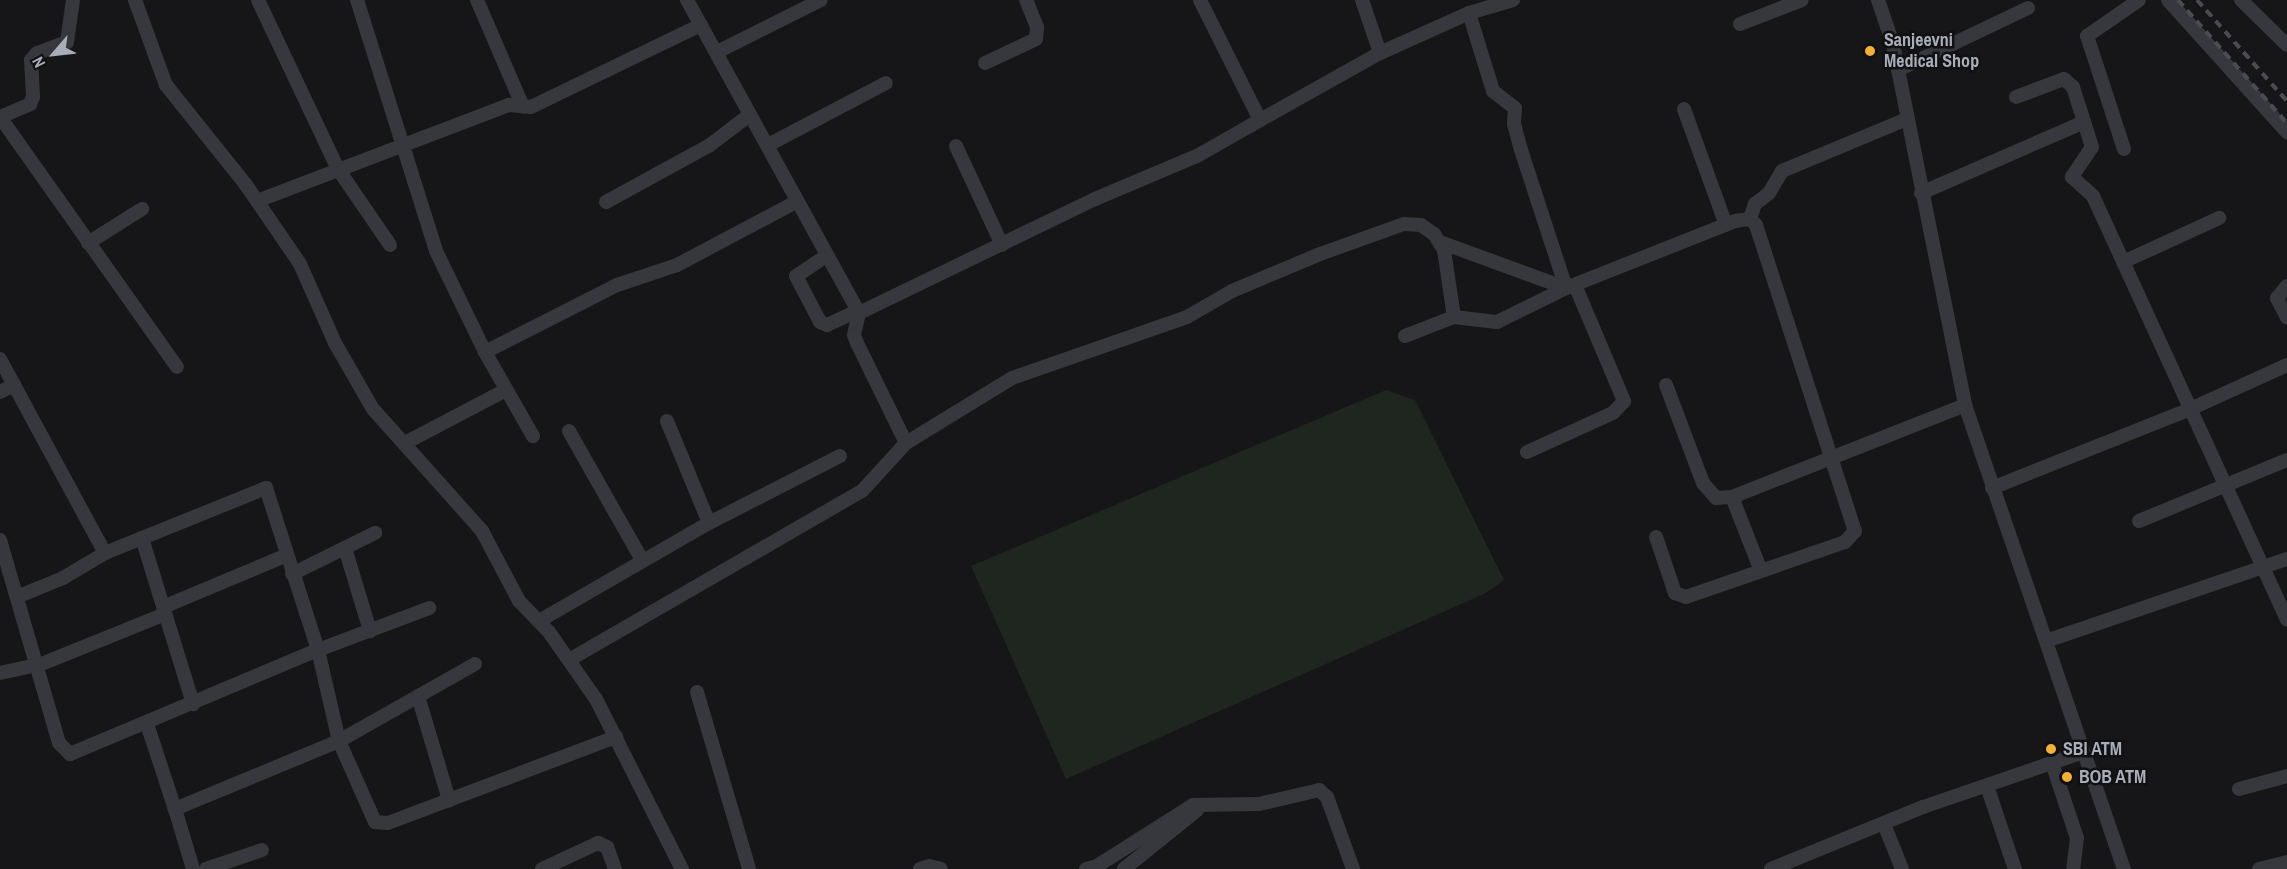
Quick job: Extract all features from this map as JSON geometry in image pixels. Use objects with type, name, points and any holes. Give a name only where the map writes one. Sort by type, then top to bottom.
[{"type":"street","points":[[73,0],[67,42],[37,53],[31,60],[33,97],[30,104],[0,117],[177,367]]},
{"type":"street","points":[[135,0],[166,85],[257,201],[300,264],[335,343],[374,409],[482,531],[519,601],[539,621],[596,699],[682,869]]},
{"type":"street","points":[[258,0],[338,170],[390,244]]},
{"type":"street","points":[[357,0],[436,251],[485,352],[533,436]]},
{"type":"street","points":[[477,0],[523,107]]},
{"type":"street","points":[[687,0],[717,52],[748,116],[768,145],[796,202],[858,312],[854,335],[857,344],[906,443]]},
{"type":"street","points":[[717,52],[805,4],[821,0]]},
{"type":"street","points":[[985,63],[1036,39],[1037,27],[1026,0]]},
{"type":"street","points":[[1200,0],[1260,120]]},
{"type":"street","points":[[1362,0],[1380,53]]},
{"type":"street","points":[[826,256],[796,276],[823,325],[858,312],[1095,199],[1197,156],[1380,53],[1469,13],[1513,0]]},
{"type":"street","points":[[1740,24],[1802,0]]},
{"type":"street","points":[[1878,0],[1898,70],[1965,405],[2124,869]]},
{"type":"street","points":[[2124,149],[2087,36],[2139,0]]},
{"type":"street","points":[[2168,0],[2287,132]]},
{"type":"street","points":[[2241,0],[2287,45]]},
{"type":"street","points":[[1898,70],[2028,8]]},
{"type":"street","points":[[1469,13],[1493,91],[1515,108],[1514,124],[1521,150],[1571,286],[1624,401],[1613,413],[1527,452]]},
{"type":"street","points":[[257,201],[509,105],[523,107],[701,25]]},
{"type":"street","points":[[2016,97],[2056,81],[2070,81],[2092,147],[2072,177],[2093,196],[2188,410],[2287,620]]},
{"type":"street","points":[[768,145],[886,83]]},
{"type":"street","points":[[1684,109],[1726,225]]},
{"type":"street","points":[[606,202],[710,145],[748,116]]},
{"type":"street","points":[[1750,219],[1755,204],[1769,193],[1782,171],[1907,119]]},
{"type":"street","points":[[1921,193],[2084,122]]},
{"type":"street","points":[[956,146],[1002,245]]},
{"type":"street","points":[[485,352],[617,285],[677,265],[796,202]]},
{"type":"street","points":[[88,243],[142,209]]},
{"type":"street","points":[[2123,262],[2219,218]]},
{"type":"street","points":[[1405,336],[1454,317],[1489,324],[1571,286],[1726,225],[1750,219]]},
{"type":"street","points":[[1656,537],[1680,597],[1853,538],[1855,531],[1834,456],[1756,225],[1750,219]]},
{"type":"street","points":[[569,660],[862,490],[906,443],[1012,378],[1187,317],[1232,291],[1320,254],[1412,222],[1421,225],[1440,242],[1571,286]]},
{"type":"street","points":[[1440,242],[1454,317]]},
{"type":"street","points":[[2287,286],[2277,298],[2287,318]]},
{"type":"street","points":[[0,359],[105,553]]},
{"type":"street","points":[[1992,488],[2188,410],[2287,365]]},
{"type":"street","points":[[0,392],[14,385]]},
{"type":"street","points":[[1666,385],[1709,493],[1716,498],[1732,497],[1965,405]]},
{"type":"street","points":[[405,443],[506,390]]},
{"type":"street","points":[[667,421],[709,523]]},
{"type":"street","points":[[569,431],[642,560]]},
{"type":"street","points":[[539,621],[709,523],[840,456]]},
{"type":"street","points":[[2139,521],[2287,460]]},
{"type":"street","points":[[18,596],[63,578],[105,553],[266,488],[285,556],[318,650],[339,741],[375,822],[388,823],[616,737]]},
{"type":"street","points":[[1732,497],[1761,571]]},
{"type":"street","points":[[292,574],[375,533]]},
{"type":"street","points":[[142,538],[193,704]]},
{"type":"street","points":[[0,540],[65,752],[75,753],[318,650],[429,608]]},
{"type":"street","points":[[345,548],[370,631]]},
{"type":"street","points":[[0,673],[39,665],[285,556]]},
{"type":"street","points":[[2046,641],[2264,568],[2287,558]]},
{"type":"street","points":[[175,809],[339,741],[475,664]]},
{"type":"street","points":[[697,692],[749,869]]},
{"type":"street","points":[[418,696],[449,800]]},
{"type":"street","points":[[147,724],[194,869]]},
{"type":"street","points":[[1771,869],[1799,864],[1884,824],[2084,752]]},
{"type":"street","points":[[2052,763],[2077,838],[2073,869]]},
{"type":"street","points":[[2239,789],[2287,776]]},
{"type":"street","points":[[1987,786],[2015,869]]},
{"type":"street","points":[[1086,869],[1096,866],[1159,823],[1193,805],[1259,804],[1319,790],[1327,797],[1353,869]]},
{"type":"street","points":[[1124,869],[1203,805]]},
{"type":"street","points":[[1884,824],[1902,869]]},
{"type":"street","points":[[542,869],[598,843],[607,847],[615,869]]},
{"type":"street","points":[[206,869],[262,850]]},
{"type":"street","points":[[2259,869],[2287,862]]},
{"type":"street","points":[[920,869],[929,866],[941,869]]},
{"type":"shaded area","points":[[1386,390],[1415,400],[1504,580],[1486,593],[1066,779],[971,566]]},
{"type":"railway","points":[[2178,0],[2287,123]]},
{"type":"railway","points":[[2197,0],[2287,101]]},
{"type":"place","name":"Sanjeevni Medical Shop","points":[[1870,51]]},
{"type":"place","name":"SBI ATM","points":[[2051,749]]},
{"type":"place","name":"BOB ATM","points":[[2067,777]]}]
